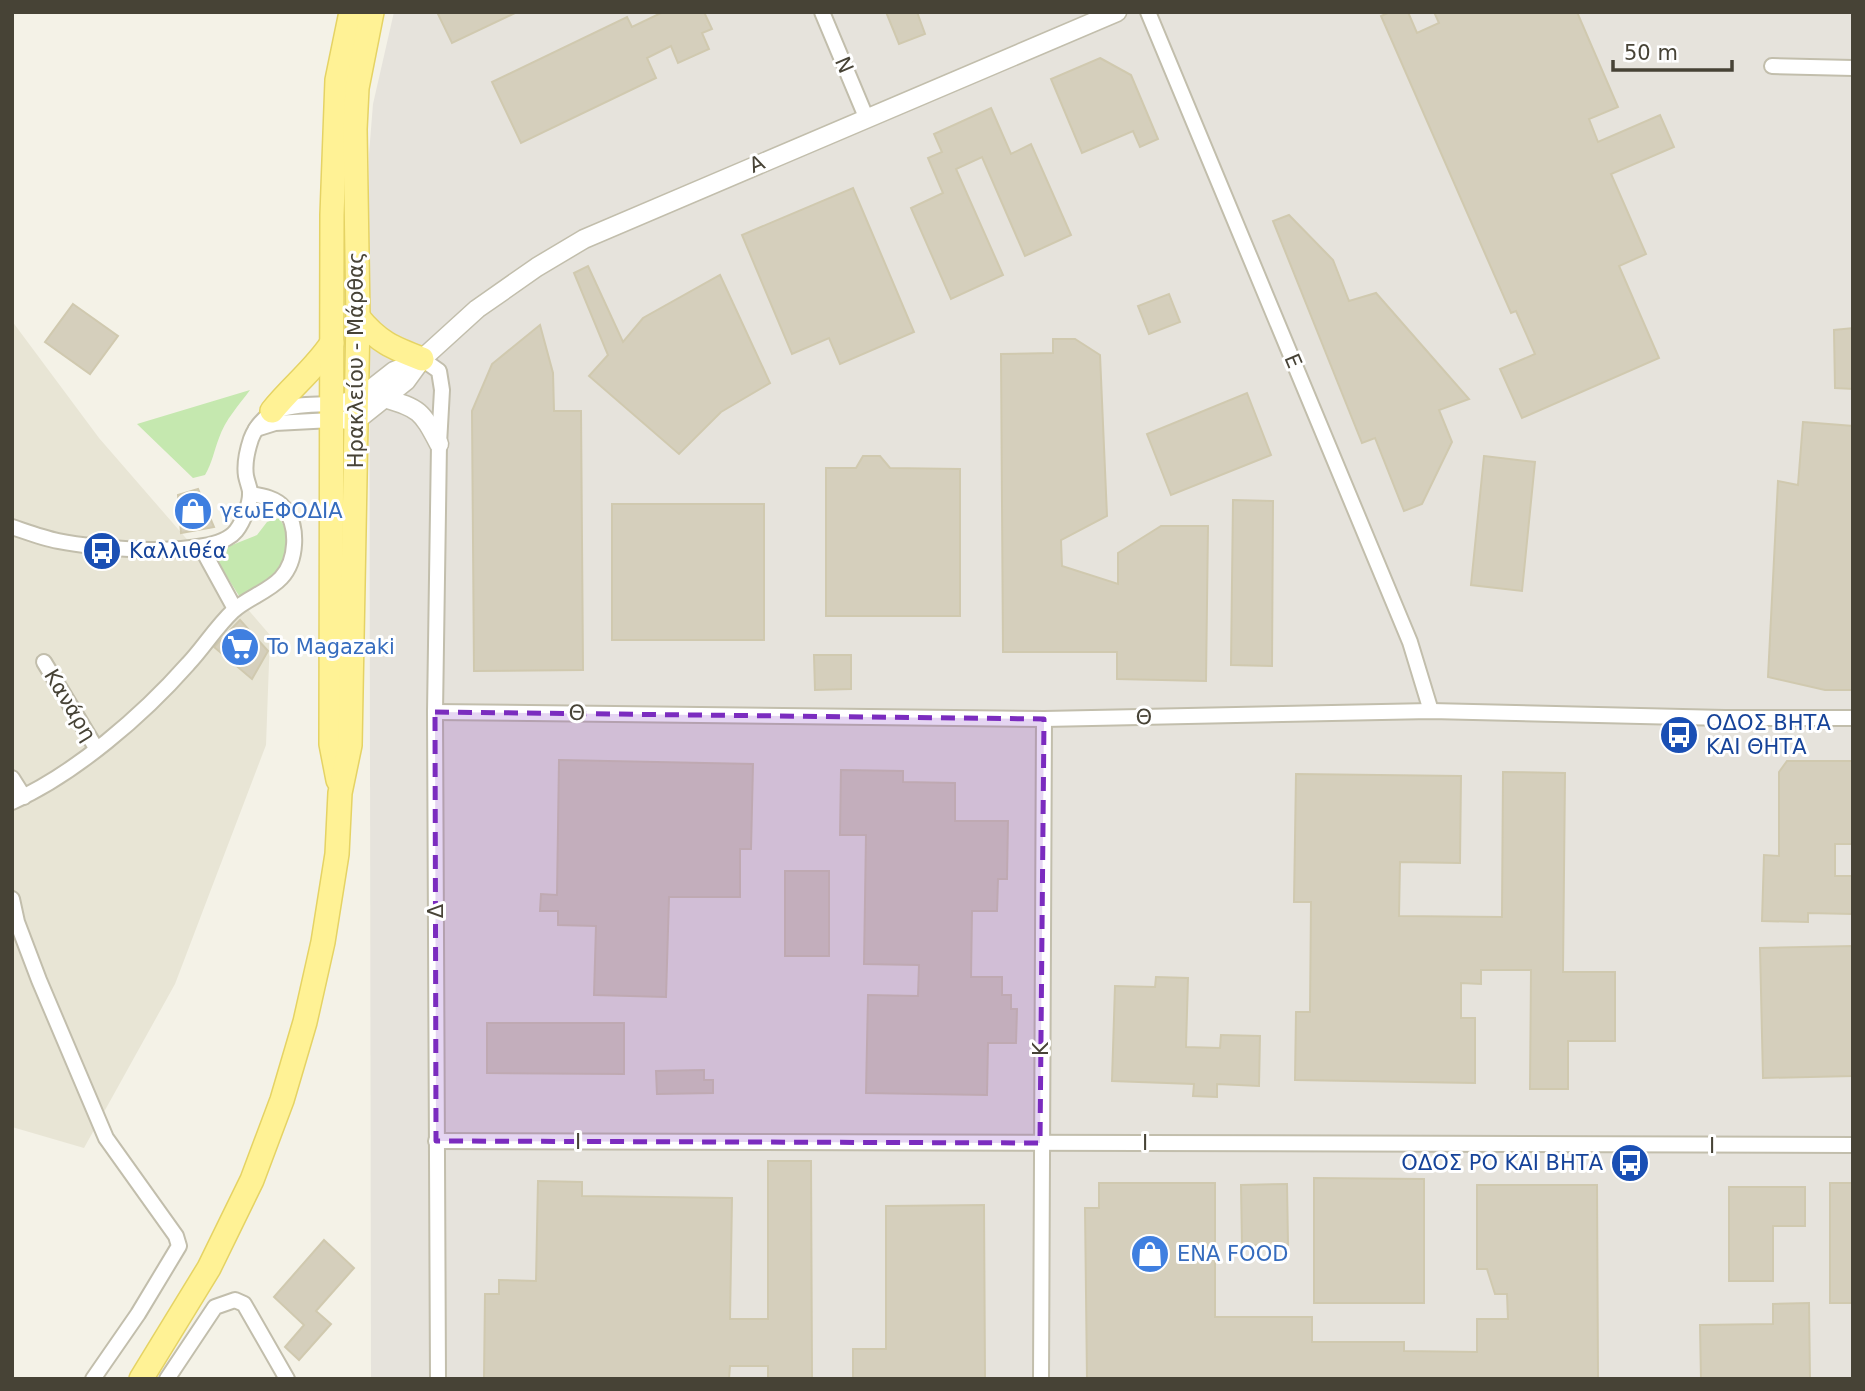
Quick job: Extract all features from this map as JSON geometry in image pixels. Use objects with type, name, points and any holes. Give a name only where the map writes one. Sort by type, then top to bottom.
[{"type":"main road","name":"Ηρακλείου - Μάρθας","points":[[340,793],[331,744],[332,215],[337,79],[351,12]]},
{"type":"main road","name":"Ηρακλείου - Μάρθας","points":[[141,1379],[209,1268],[252,1180],[282,1100],[305,1022],[323,942],[337,854],[340,793],[350,745],[358,317],[356,88],[372,12]]},
{"type":"main road","points":[[358,317],[372,335],[396,349],[422,359]]},
{"type":"main road","points":[[272,411],[285,395],[317,366],[332,343]]},
{"type":"street","name":"Ν","points":[[821,12],[866,117]]},
{"type":"street","name":"Α","points":[[357,410],[384,398],[406,381],[422,359],[477,309],[584,239],[1117,12]]},
{"type":"street","name":"Ε","points":[[1149,12],[1410,642],[1431,712]]},
{"type":"street","points":[[1772,66],[1853,68]]},
{"type":"street","name":"Α","points":[[357,410],[394,372],[422,359]]},
{"type":"street","name":"Δ","points":[[422,359],[439,372],[442,390],[435,712],[438,1379]]},
{"type":"street","points":[[384,398],[414,407],[425,416],[439,444]]},
{"type":"street","points":[[12,527],[56,541],[111,549],[201,547],[223,541],[235,532],[247,508],[250,494],[246,452],[262,420],[272,411],[298,405],[332,412]]},
{"type":"street","points":[[255,430],[275,423],[357,410]]},
{"type":"street","points":[[12,778],[18,799],[59,775],[96,748],[152,703],[235,609],[257,597],[283,576],[294,552],[293,528],[284,508],[268,497],[250,494]]},
{"type":"street","points":[[201,547],[235,609]]},
{"type":"street","name":"Κανάρη","points":[[44,662],[96,748]]},
{"type":"street","name":"Θ","points":[[435,712],[1044,719],[1431,712],[1853,718]]},
{"type":"street","name":"Κ","points":[[1041,1379],[1044,719]]},
{"type":"street","points":[[12,899],[17,922],[39,980],[106,1138],[176,1236],[179,1246],[138,1314],[93,1379]]},
{"type":"street","name":"Ι","points":[[436,1141],[1853,1145]]},
{"type":"street","points":[[167,1379],[215,1307],[235,1300],[244,1304],[287,1379]]},
{"type":"highlighted area","points":[[435,712],[1044,719],[1040,1143],[436,1141]]},
{"type":"shaded area","points":[[394,12],[1853,12],[1853,1379],[371,1379],[369,154],[373,104]]},
{"type":"shaded area","points":[[12,321],[99,438],[270,635],[266,745],[175,984],[84,1148],[12,1127]]},
{"type":"green space","points":[[250,390],[225,425],[205,475],[193,478],[137,424]]},
{"type":"green space","points":[[279,518],[295,543],[275,583],[241,599],[212,553],[257,535],[267,522]]},
{"type":"building","points":[[437,12],[517,12],[452,43]]},
{"type":"building","points":[[663,12],[704,12],[712,29],[702,33],[709,49],[678,63],[671,46],[647,58],[656,78],[521,143],[492,82],[627,17],[632,27]]},
{"type":"building","points":[[886,12],[917,12],[925,34],[899,44]]},
{"type":"building","points":[[1390,12],[1408,12],[1417,33],[1439,23],[1434,12],[1577,12],[1618,107],[1589,119],[1598,142],[1660,115],[1674,147],[1611,174],[1646,254],[1619,266],[1659,358],[1522,418],[1500,369],[1535,354],[1516,311],[1511,313],[1381,16]]},
{"type":"building","points":[[1100,58],[1131,75],[1158,139],[1140,147],[1133,131],[1082,153],[1051,79]]},
{"type":"building","points":[[991,108],[1011,154],[1031,144],[1071,235],[1025,256],[982,157],[956,169],[1003,275],[951,299],[911,208],[943,193],[928,158],[942,152],[934,134]]},
{"type":"building","points":[[853,188],[914,332],[840,364],[829,338],[792,354],[742,235]]},
{"type":"building","points":[[1289,215],[1333,260],[1349,301],[1376,293],[1469,399],[1439,410],[1452,442],[1422,504],[1404,511],[1375,438],[1362,443],[1273,221]]},
{"type":"building","points":[[588,266],[623,342],[643,318],[720,275],[770,383],[721,412],[679,454],[589,376],[608,355],[574,273]]},
{"type":"building","points":[[1169,294],[1180,322],[1149,334],[1138,306]]},
{"type":"building","points":[[73,304],[118,336],[90,374],[45,342]]},
{"type":"building","points":[[540,325],[553,373],[554,411],[581,411],[583,670],[474,671],[472,411],[492,364]]},
{"type":"building","points":[[1853,328],[1853,389],[1835,388],[1834,330]]},
{"type":"building","points":[[1053,339],[1075,339],[1100,355],[1107,516],[1061,540],[1062,566],[1118,584],[1118,553],[1161,526],[1208,526],[1206,681],[1117,679],[1117,652],[1003,652],[1001,354],[1053,353]]},
{"type":"building","points":[[1247,393],[1271,455],[1171,495],[1147,434]]},
{"type":"building","points":[[1803,422],[1853,426],[1853,690],[1825,690],[1768,677],[1778,481],[1798,485]]},
{"type":"building","points":[[863,456],[880,456],[890,468],[960,469],[960,616],[826,616],[826,468],[856,468]]},
{"type":"building","points":[[1484,456],[1535,462],[1522,591],[1471,585]]},
{"type":"building","name":"γεωΕΦΟΔΙΑ","points":[[198,489],[214,527],[181,533],[178,495]]},
{"type":"building","points":[[1233,500],[1273,501],[1272,666],[1231,665]]},
{"type":"building","points":[[612,504],[764,504],[764,640],[612,640]]},
{"type":"building","name":"To Magazaki","points":[[240,620],[268,651],[252,679],[214,647]]},
{"type":"building","points":[[814,655],[851,655],[851,689],[815,690]]},
{"type":"building","points":[[559,760],[753,764],[751,849],[740,849],[740,897],[669,897],[666,997],[594,995],[596,926],[558,925],[558,911],[540,911],[541,894],[557,895]]},
{"type":"building","points":[[1787,761],[1853,761],[1853,844],[1835,844],[1835,876],[1853,876],[1853,914],[1808,913],[1808,922],[1762,921],[1764,855],[1779,856],[1779,772]]},
{"type":"building","points":[[841,770],[903,771],[903,782],[955,783],[955,821],[1008,821],[1007,879],[998,879],[997,911],[972,911],[971,977],[1002,977],[1002,995],[1011,995],[1011,1009],[1017,1009],[1016,1043],[988,1043],[987,1095],[866,1093],[868,995],[918,996],[919,965],[864,964],[866,835],[840,835]]},
{"type":"building","points":[[1503,772],[1565,773],[1563,972],[1615,972],[1615,1041],[1568,1041],[1568,1089],[1530,1089],[1531,970],[1481,970],[1481,984],[1461,983],[1461,1018],[1475,1018],[1475,1083],[1295,1080],[1296,1012],[1310,1012],[1311,902],[1294,902],[1296,774],[1461,776],[1460,863],[1400,862],[1399,916],[1502,917]]},
{"type":"building","points":[[785,871],[829,871],[829,956],[785,956]]},
{"type":"building","points":[[1853,946],[1853,1076],[1763,1078],[1760,948]]},
{"type":"building","points":[[1156,977],[1188,978],[1186,1047],[1220,1048],[1221,1035],[1260,1036],[1259,1086],[1217,1084],[1217,1097],[1193,1096],[1194,1084],[1112,1081],[1115,986],[1155,987]]},
{"type":"building","points":[[487,1023],[624,1023],[624,1074],[487,1073]]},
{"type":"building","points":[[704,1070],[704,1080],[713,1080],[713,1093],[657,1094],[656,1071]]},
{"type":"building","points":[[768,1161],[811,1161],[812,1379],[768,1379],[768,1366],[730,1366],[729,1379],[484,1379],[485,1294],[499,1294],[499,1280],[536,1281],[538,1181],[582,1182],[582,1196],[732,1198],[730,1319],[768,1319]]},
{"type":"building","points":[[1314,1178],[1424,1179],[1424,1303],[1314,1303]]},
{"type":"building","points":[[1099,1183],[1215,1183],[1215,1317],[1312,1317],[1312,1342],[1404,1342],[1404,1351],[1477,1352],[1477,1319],[1508,1319],[1507,1294],[1495,1294],[1487,1269],[1477,1269],[1477,1185],[1597,1185],[1598,1379],[1087,1379],[1085,1208],[1099,1208]]},
{"type":"building","points":[[1830,1183],[1853,1183],[1853,1303],[1830,1303]]},
{"type":"building","points":[[1287,1184],[1288,1245],[1242,1245],[1241,1185]]},
{"type":"building","points":[[1729,1187],[1805,1187],[1805,1226],[1773,1226],[1773,1281],[1729,1281]]},
{"type":"building","points":[[984,1205],[985,1379],[853,1379],[853,1349],[886,1349],[886,1206]]},
{"type":"building","points":[[324,1240],[354,1268],[316,1311],[331,1324],[299,1360],[285,1347],[304,1325],[274,1297]]},
{"type":"building","points":[[1809,1303],[1810,1379],[1701,1379],[1700,1325],[1773,1324],[1773,1304]]},
{"type":"place","name":"γεωΕΦΟΔΙΑ","points":[[193,511]]},
{"type":"place","name":"Καλλιθέα","points":[[102,551]]},
{"type":"place","name":"To Magazaki","points":[[240,647]]},
{"type":"place","name":"ΟΔΟΣ ΒΗΤΑ ΚΑΙ ΘΗΤΑ","points":[[1679,735]]},
{"type":"place","name":"ΟΔΟΣ ΡΟ ΚΑΙ ΒΗΤΑ","points":[[1630,1163]]},
{"type":"place","name":"ENA FOOD","points":[[1150,1254]]}]
